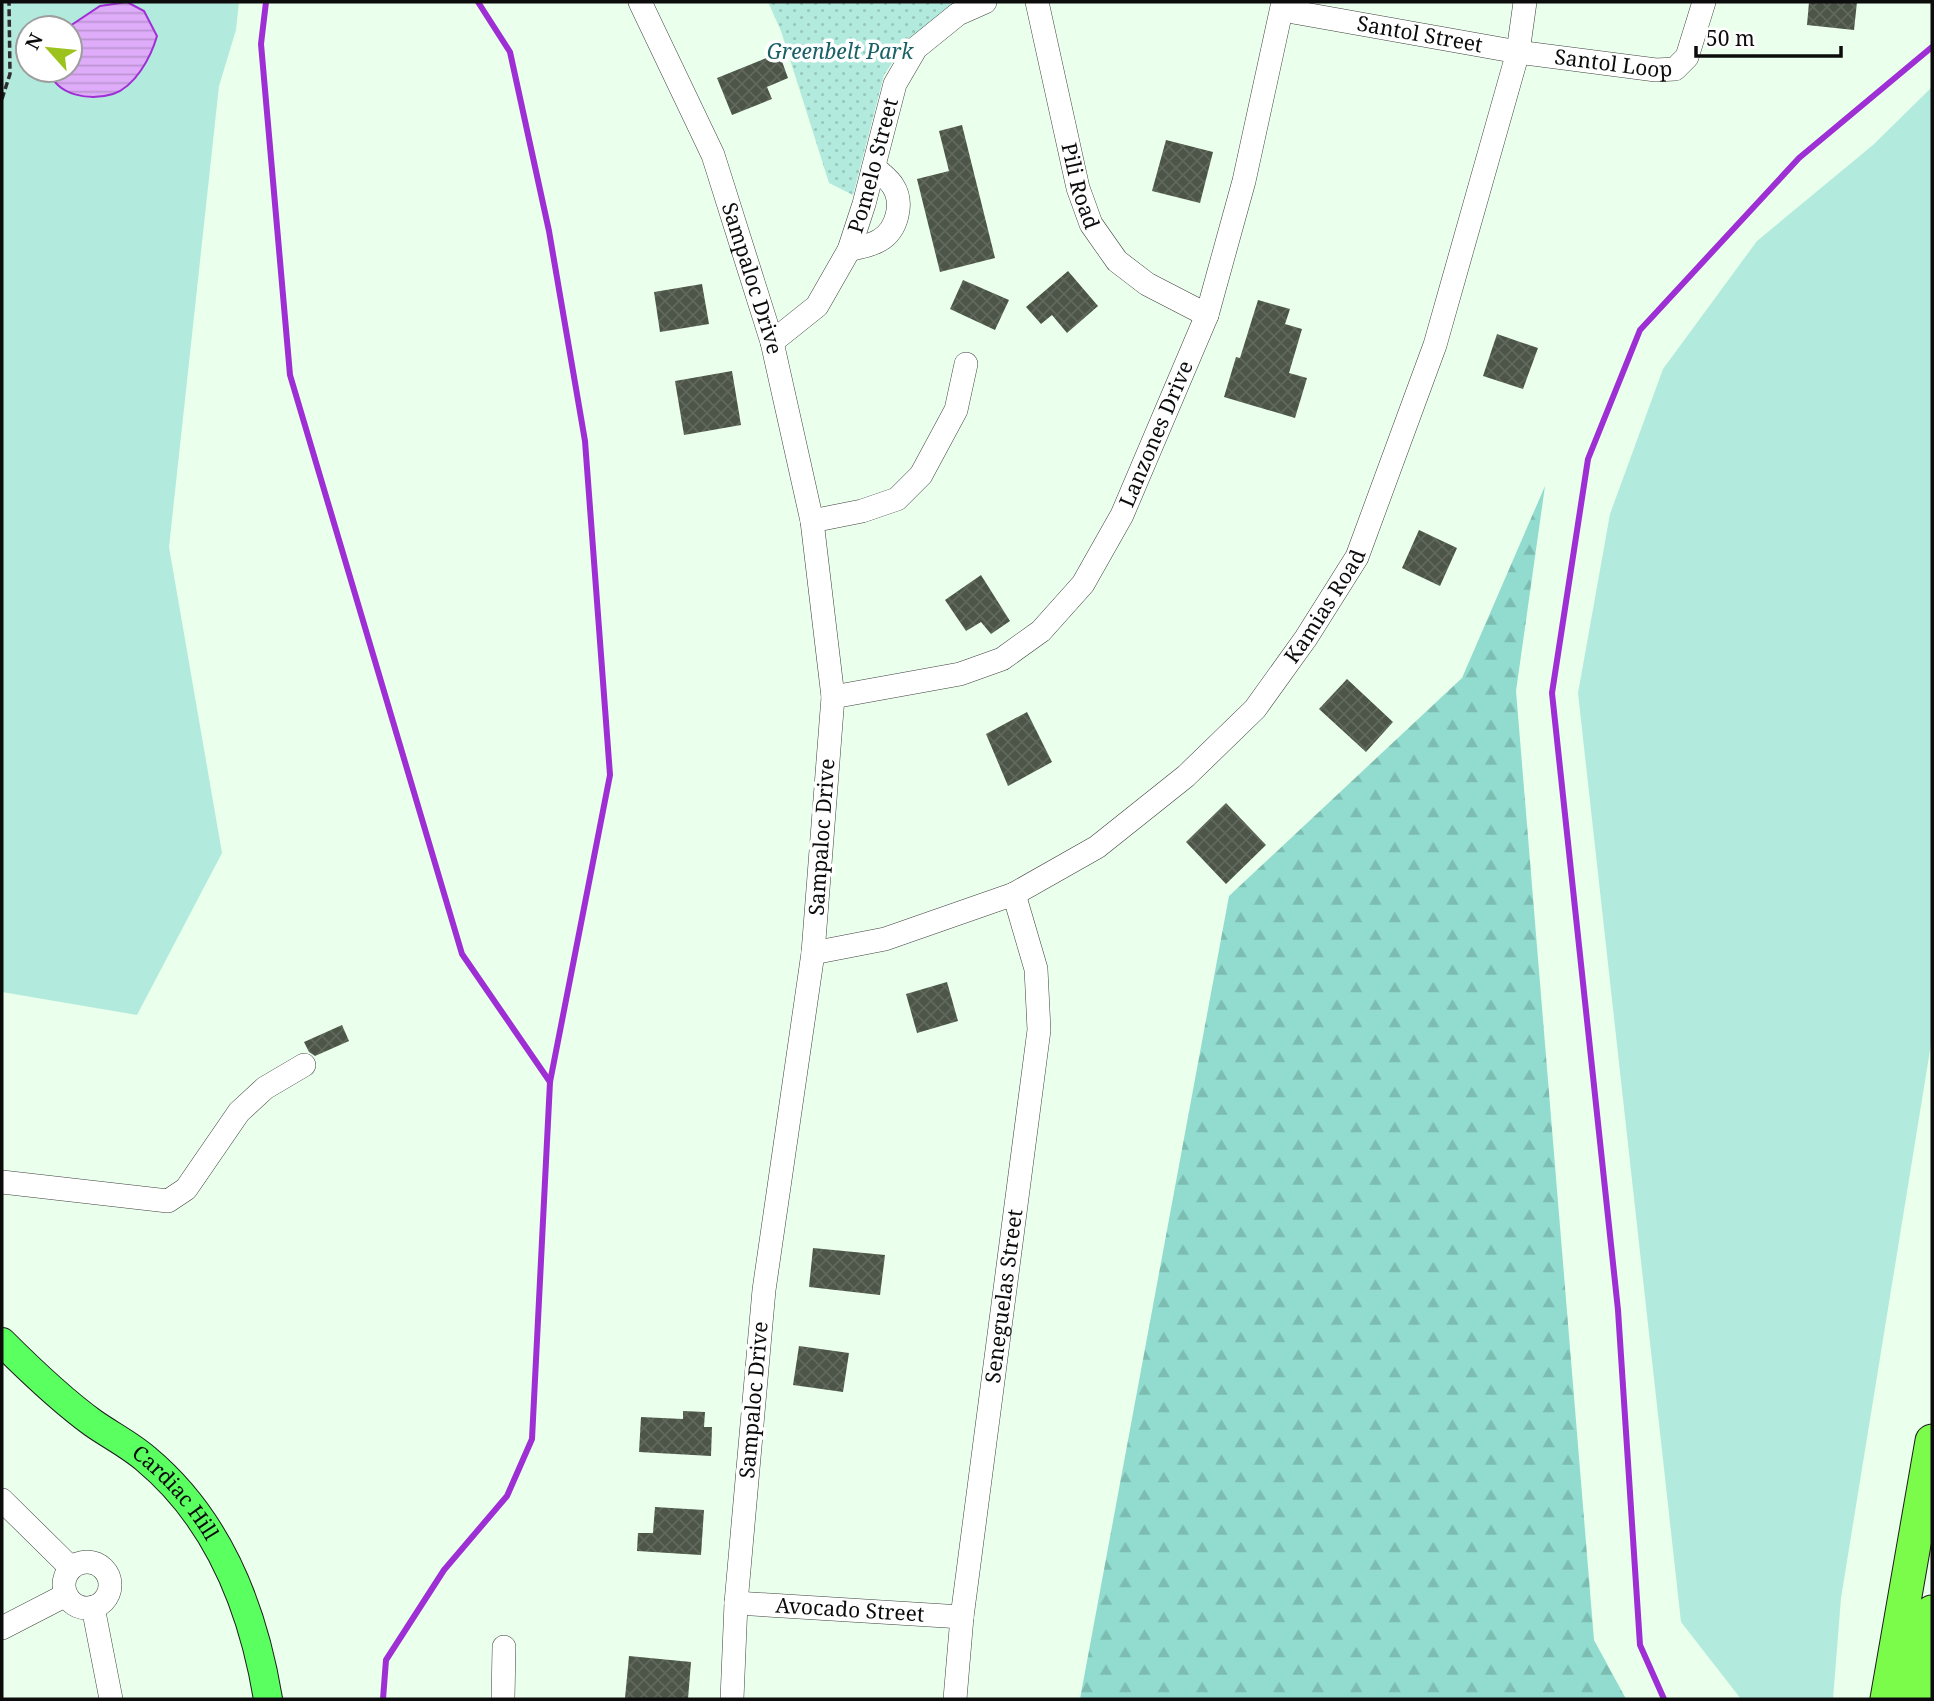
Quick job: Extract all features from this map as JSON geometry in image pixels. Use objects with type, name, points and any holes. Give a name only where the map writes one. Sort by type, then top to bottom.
[{"type":"highway","points":[[1887,1699],[1932,1441]]},
{"type":"highway","points":[[1915,1699],[1932,1612]]},
{"type":"main road","name":"Cardiac Hill","points":[[2,1342],[41,1381],[92,1422],[145,1459],[184,1497],[216,1541],[242,1595],[260,1646],[268,1699]]},
{"type":"street","name":"Sampaloc Drive","points":[[640,2],[713,155],[772,342],[812,521],[832,697],[813,953],[764,1290],[736,1603],[732,1699]]},
{"type":"street","name":"Pomelo Street","points":[[772,342],[817,306],[849,250],[895,83],[916,48],[958,15],[985,2]]},
{"type":"street","name":"Pili Road","points":[[1037,2],[1078,188],[1091,224],[1117,261],[1127,269],[1147,284],[1207,314]]},
{"type":"street","name":"Kamias Road","points":[[813,953],[885,939],[1014,894],[1097,847],[1186,776],[1255,709],[1306,638],[1357,557],[1435,345],[1518,52],[1525,2]]},
{"type":"street","name":"Santol Loop","points":[[1518,52],[1614,66],[1675,69],[1687,57],[1704,2]]},
{"type":"street","name":"Lanzones Drive","points":[[832,697],[960,674],[1002,659],[1041,631],[1083,584],[1122,515],[1207,314],[1244,181],[1283,6]]},
{"type":"street","name":"Santol Street","points":[[1283,6],[1518,52]]},
{"type":"street","points":[[849,250],[886,236],[897,216],[898,195],[892,184],[873,167]]},
{"type":"street","points":[[812,521],[862,511],[897,499],[921,475],[956,410],[966,364]]},
{"type":"street","name":"Seneguelas Street","points":[[955,1699],[962,1616],[1039,1030],[1036,969],[1014,894]]},
{"type":"street","points":[[2,1182],[168,1201],[186,1189],[239,1112],[265,1088],[304,1065]]},
{"type":"street","points":[[2,1500],[71,1568]]},
{"type":"street","points":[[85,1562],[102,1567],[107,1573],[110,1589],[107,1597],[93,1607],[81,1608],[66,1595],[64,1581],[71,1568],[85,1562]]},
{"type":"street","points":[[2,1628],[66,1595]]},
{"type":"street","name":"Avocado Street","points":[[736,1603],[962,1616]]},
{"type":"street","points":[[93,1607],[111,1699]]},
{"type":"street","points":[[503,1699],[504,1647]]},
{"type":"path","points":[[2,99],[9,74],[9,2]]},
{"type":"green space","points":[[2,2],[239,2],[236,30],[219,86],[169,547],[222,853],[137,1015],[2,992]]},
{"type":"green space","name":"Greenbelt Park","points":[[768,2],[962,2],[910,37],[884,75],[853,195],[829,183],[781,31]]},
{"type":"green space","points":[[1932,87],[1932,1038],[1841,1598],[1833,1699],[1741,1699],[1681,1622],[1578,693],[1610,514],[1663,369],[1757,241],[1873,145]]},
{"type":"green space","points":[[1545,486],[1516,691],[1594,1640],[1626,1699],[1080,1699],[1229,896],[1462,678]]},
{"type":"shaded area","points":[[127,2],[144,11],[157,36],[151,53],[135,78],[113,94],[94,97],[66,91],[57,84],[84,84],[84,17],[100,6]]},
{"type":"building","points":[[1809,2],[1857,2],[1854,30],[1807,25]]},
{"type":"building","points":[[779,53],[788,78],[767,87],[772,99],[732,115],[717,78]]},
{"type":"building","points":[[962,125],[995,258],[940,272],[917,179],[949,171],[939,131]]},
{"type":"building","points":[[1166,140],[1213,152],[1200,203],[1152,191]]},
{"type":"building","points":[[1068,271],[1098,306],[1067,333],[1052,315],[1041,324],[1026,307]]},
{"type":"building","points":[[963,280],[1009,300],[995,330],[950,309]]},
{"type":"building","points":[[702,284],[709,324],[660,332],[654,292]]},
{"type":"building","points":[[1258,300],[1290,309],[1285,324],[1302,329],[1289,373],[1307,378],[1295,418],[1224,397],[1236,357],[1240,358]]},
{"type":"building","points":[[1497,334],[1538,348],[1523,389],[1483,376]]},
{"type":"building","points":[[732,371],[741,425],[684,435],[675,381]]},
{"type":"building","points":[[1419,530],[1457,548],[1440,586],[1402,568]]},
{"type":"building","points":[[981,575],[1010,621],[991,634],[981,622],[966,631],[945,600]]},
{"type":"building","points":[[1347,679],[1393,722],[1366,752],[1319,709]]},
{"type":"building","points":[[1027,712],[1052,762],[1008,786],[986,734]]},
{"type":"building","points":[[1226,803],[1266,845],[1226,884],[1186,842]]},
{"type":"building","points":[[947,982],[958,1021],[917,1033],[906,994]]},
{"type":"building","points":[[342,1025],[349,1041],[315,1056],[309,1052],[304,1042]]},
{"type":"building","points":[[813,1248],[885,1255],[880,1295],[809,1287]]},
{"type":"building","points":[[799,1346],[849,1353],[843,1392],[793,1385]]},
{"type":"building","points":[[683,1411],[705,1412],[704,1427],[712,1427],[711,1456],[639,1452],[641,1417],[683,1419]]},
{"type":"building","points":[[655,1507],[704,1510],[701,1555],[637,1551],[638,1533],[653,1533]]},
{"type":"building","points":[[629,1656],[691,1662],[688,1699],[625,1698]]},
{"type":"waterway","points":[[266,2],[261,44],[290,375],[462,954],[550,1082]]},
{"type":"waterway","points":[[383,1699],[386,1660],[444,1570],[507,1496],[532,1439],[550,1082],[610,775],[585,441],[549,231],[510,52],[478,2]]},
{"type":"waterway","points":[[1664,1699],[1640,1645],[1618,1310],[1552,693],[1588,459],[1640,330],[1799,158],[1932,47]]}]
